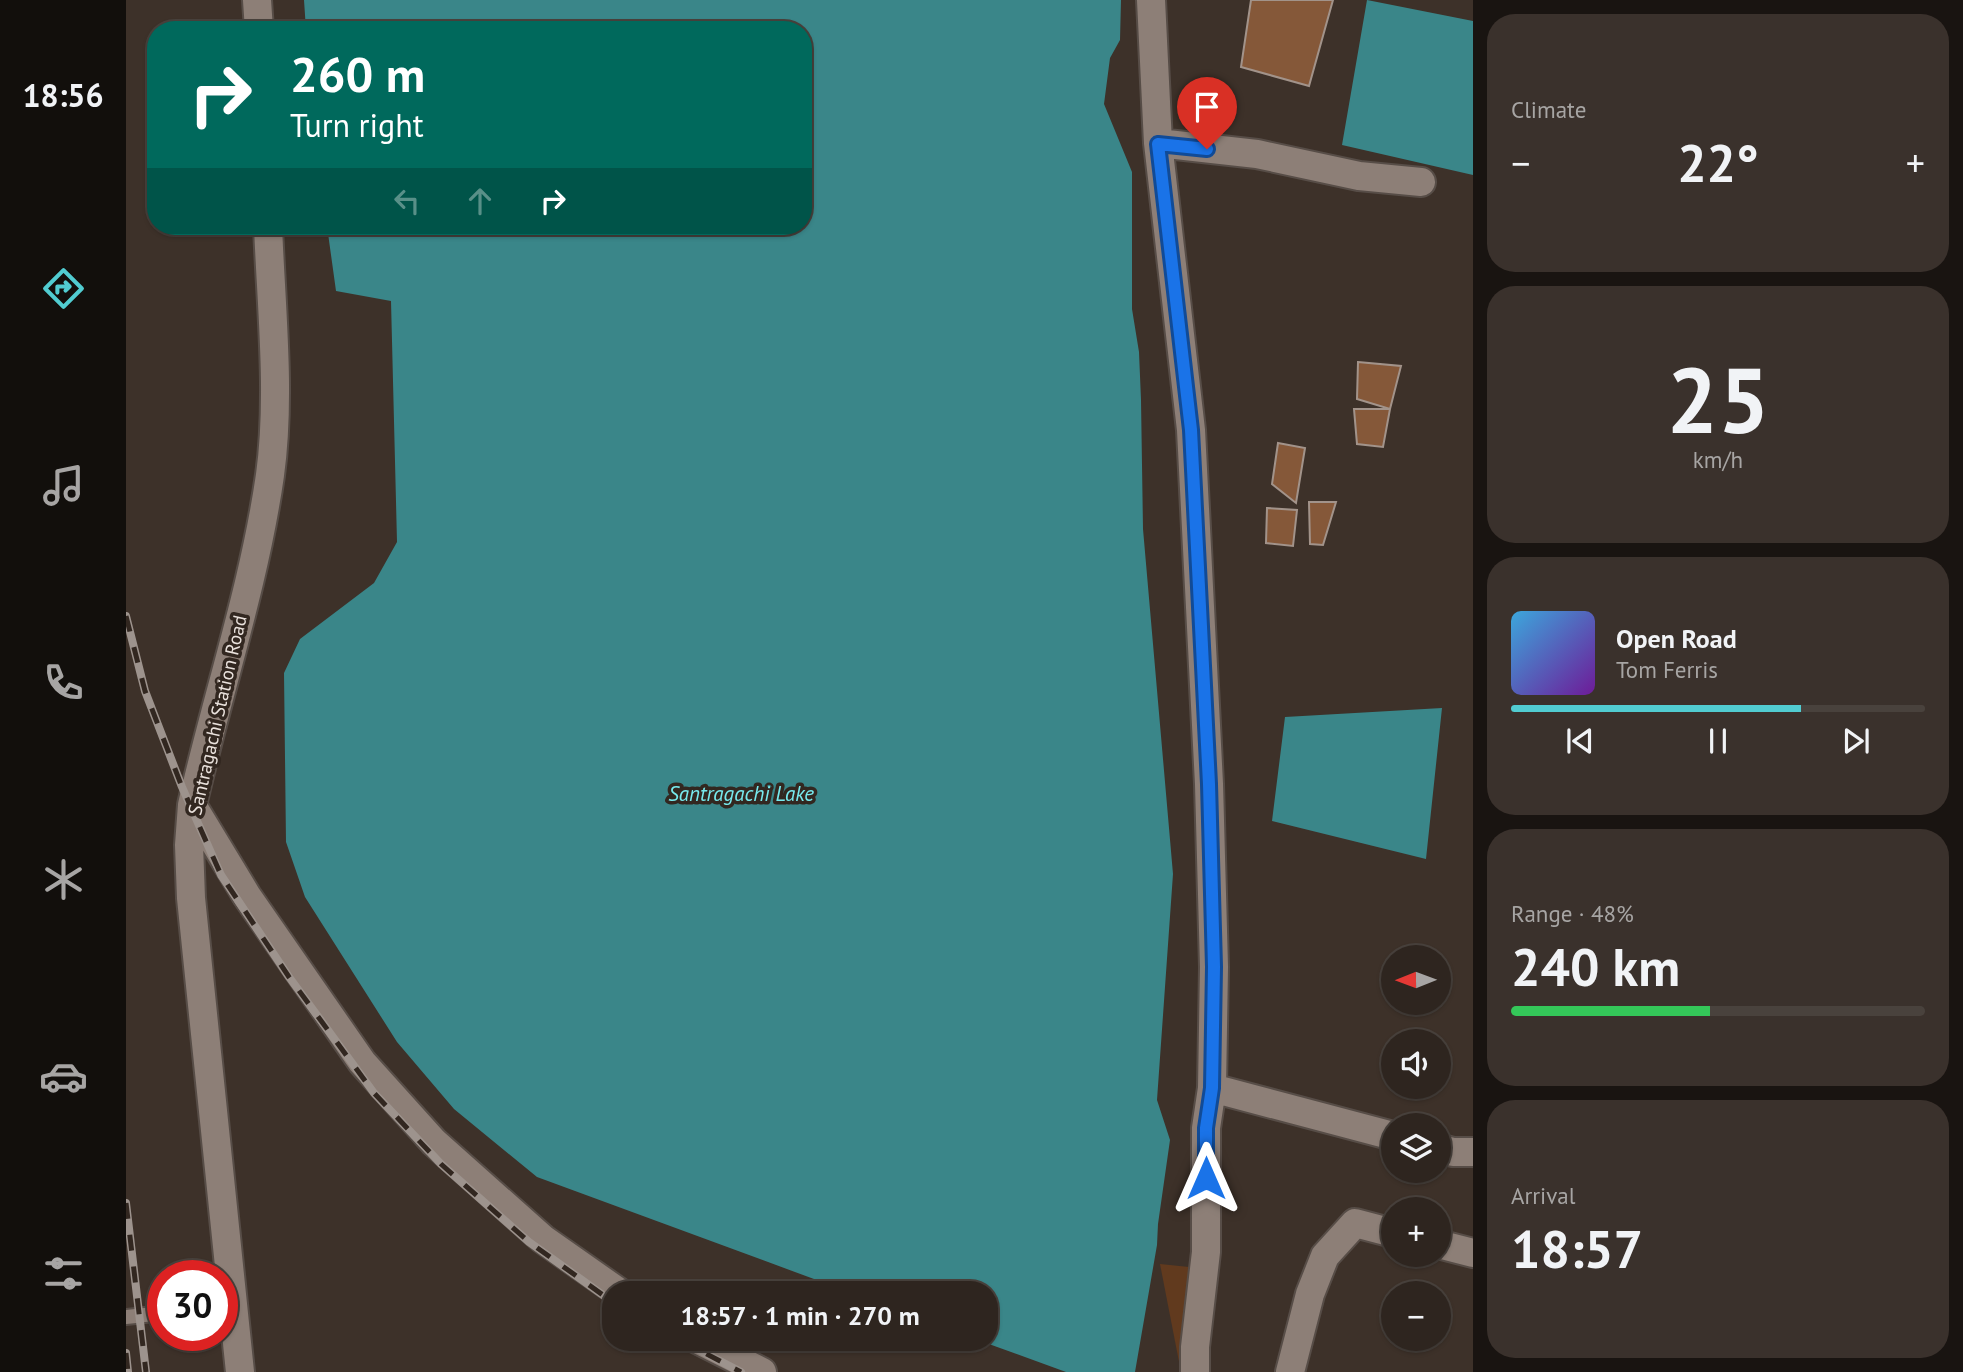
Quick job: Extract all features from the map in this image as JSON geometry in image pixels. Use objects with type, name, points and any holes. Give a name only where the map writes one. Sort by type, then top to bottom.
[{"type":"street","points":[[257,0],[258,21]]},
{"type":"street","points":[[1151,0],[1158,144],[1192,457],[1209,784],[1214,967],[1212,1088],[1206,1128],[1206,1252],[1195,1347],[1195,1372]]},
{"type":"street","points":[[1158,144],[1257,154],[1359,176],[1421,182]]},
{"type":"street","name":"Santragachi Station Road","points":[[224,1260],[191,898],[189,845],[192,805],[256,552],[270,472],[274,380],[268,235]]},
{"type":"street","points":[[192,805],[247,896],[362,1062],[434,1142],[543,1239],[603,1281]]},
{"type":"street","points":[[1212,1088],[1381,1133]]},
{"type":"street","points":[[1451,1151],[1473,1152]]},
{"type":"street","points":[[1290,1372],[1310,1294],[1325,1256],[1355,1223],[1381,1230]]},
{"type":"street","points":[[1451,1247],[1473,1253]]},
{"type":"street","name":"Santragachi Station Road","points":[[236,1351],[240,1372]]},
{"type":"street","points":[[721,1351],[762,1372]]},
{"type":"lane","points":[[126,1317],[147,1315]]},
{"type":"shaded area","points":[[1160,1264],[1189,1267],[1195,1347],[1181,1372]]},
{"type":"water","name":"Santragachi Lake","points":[[304,0],[1121,0],[1120,40],[1110,58],[1104,104],[1132,172],[1132,309],[1139,352],[1143,529],[1173,874],[1157,1100],[1170,1140],[1157,1245],[1135,1372],[1066,1372],[998,1347],[998,1281],[819,1281],[537,1177],[454,1109],[397,1042],[305,897],[286,842],[284,673],[300,639],[374,583],[397,542],[391,301],[336,291],[328,235],[812,235],[812,21],[305,21]]},
{"type":"water","points":[[1367,0],[1473,21],[1473,175],[1342,145]]},
{"type":"water","points":[[1442,708],[1426,859],[1272,821],[1285,717]]},
{"type":"building","points":[[1251,0],[1333,0],[1309,86],[1241,67]]},
{"type":"building","points":[[1358,362],[1401,366],[1390,409],[1357,399]]},
{"type":"building","points":[[1354,409],[1390,409],[1383,447],[1357,444]]},
{"type":"building","points":[[1278,443],[1305,448],[1296,503],[1272,484]]},
{"type":"building","points":[[1309,502],[1336,502],[1323,545],[1310,544]]},
{"type":"building","points":[[1267,508],[1297,510],[1293,546],[1266,543]]},
{"type":"railway","points":[[126,616],[145,691],[182,787],[221,875],[289,977],[374,1093],[441,1164],[529,1242],[602,1294]]},
{"type":"railway","points":[[126,1203],[146,1372]]},
{"type":"railway","points":[[701,1351],[741,1372]]},
{"type":"railway","points":[[126,1353],[128,1372]]},
{"type":"route","points":[[1206,1178],[1206,1128],[1212,1088],[1214,967],[1209,784],[1191,430],[1158,144],[1207,149]]}]
